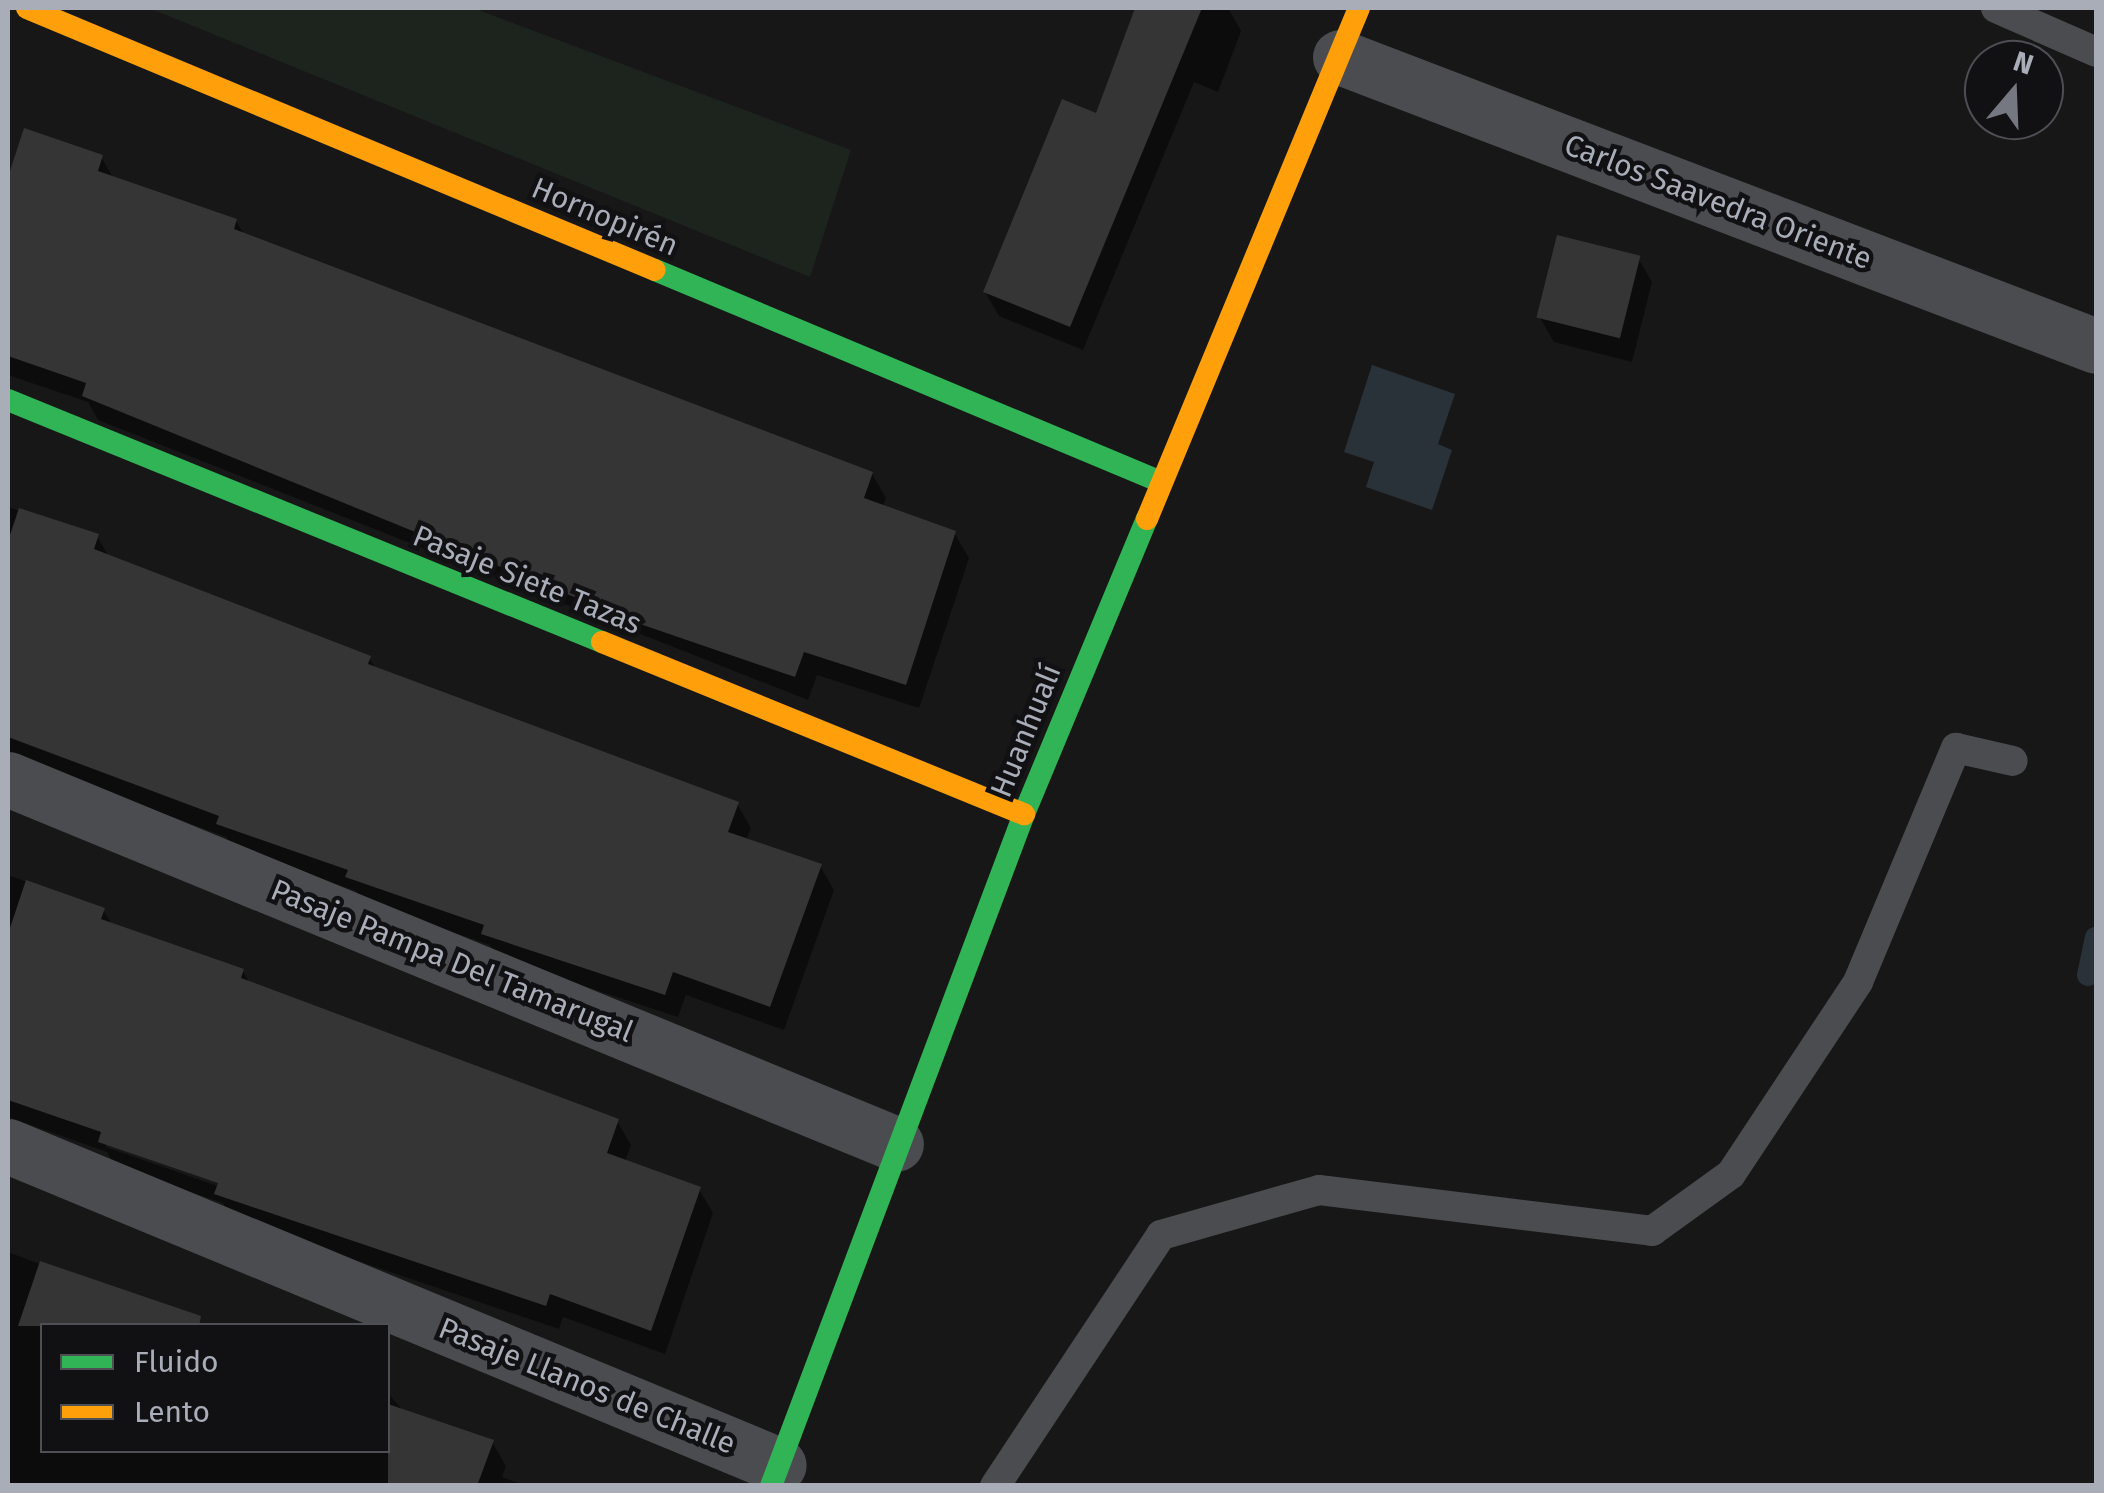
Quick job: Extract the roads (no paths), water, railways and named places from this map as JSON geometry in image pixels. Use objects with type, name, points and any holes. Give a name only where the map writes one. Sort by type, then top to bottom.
[{"type":"street","name":"Hornopirén","points":[[27,8],[1160,482]]},
{"type":"street","name":"Huanhualí","points":[[775,1475],[896,1144],[1024,814],[1349,32]]},
{"type":"street","name":"Carlos Saavedra Oriente","points":[[1349,32],[2096,346]]},
{"type":"street","name":"Pasaje Siete Tazas","points":[[8,400],[1024,814]]},
{"type":"street","name":"Pasaje Pampa Del Tamarugal","points":[[8,779],[896,1144]]},
{"type":"street","name":"Pasaje Llanos de Challe","points":[[8,1146],[775,1475]]},
{"type":"lane","points":[[1996,8],[2096,52]]},
{"type":"lane","points":[[996,1486],[1161,1235],[1318,1190],[1652,1231],[1731,1174],[1858,982],[1956,748],[2013,761]]},
{"type":"waterway","points":[[2088,975],[2096,938]]}]
